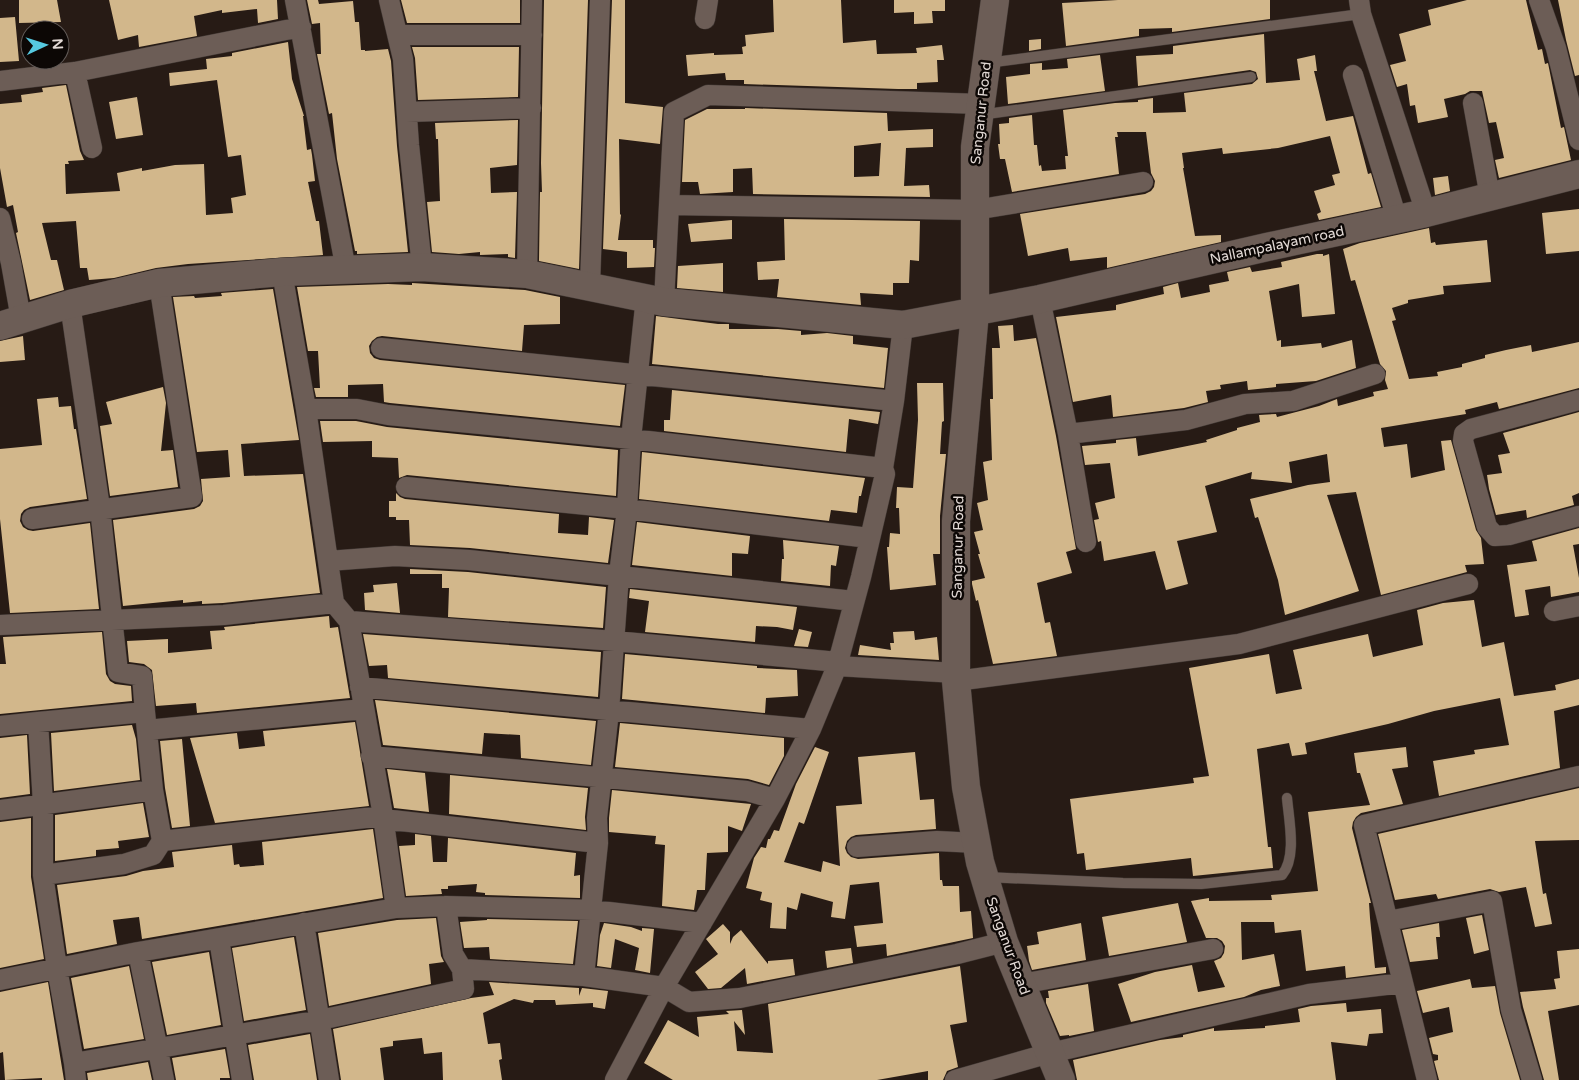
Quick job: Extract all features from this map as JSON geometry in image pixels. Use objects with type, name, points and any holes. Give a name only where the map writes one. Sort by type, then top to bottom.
[{"type":"street","points":[[295,0],[346,270]]},
{"type":"street","points":[[389,0],[403,59],[422,267]]},
{"type":"street","points":[[527,274],[532,0]]},
{"type":"street","points":[[590,285],[600,0]]},
{"type":"street","name":"Sanganur Road","points":[[995,0],[975,147],[974,312],[956,521],[956,677],[966,788],[984,877],[1004,942],[1061,1080]]},
{"type":"street","points":[[1539,0],[1556,48],[1579,140]]},
{"type":"street","points":[[1360,7],[1426,213]]},
{"type":"street","points":[[0,81],[75,72],[301,27]]},
{"type":"street","points":[[398,35],[532,35]]},
{"type":"street","points":[[75,72],[92,148]]},
{"type":"street","points":[[1353,76],[1397,220]]},
{"type":"street","points":[[584,976],[598,843],[597,818],[609,711],[619,575],[627,509],[631,439],[638,373],[655,299],[669,205],[674,112],[708,95],[980,110]]},
{"type":"street","points":[[1473,103],[1490,196]]},
{"type":"street","points":[[407,112],[531,108]]},
{"type":"street","name":"Nallampalayam road","points":[[11,323],[70,304],[159,283],[282,272],[422,267],[527,274],[655,299],[903,324],[1040,299],[1267,247],[1397,220],[1579,174]]},
{"type":"street","points":[[669,205],[975,210],[1143,182]]},
{"type":"street","points":[[0,218],[11,263],[11,323]]},
{"type":"street","points":[[282,272],[306,410],[334,603],[349,621],[383,818],[396,908]]},
{"type":"street","points":[[32,518],[192,497],[159,283]]},
{"type":"street","points":[[1040,299],[1068,434],[1086,542]]},
{"type":"street","points":[[44,874],[124,864],[153,855],[162,841],[153,790],[142,676],[118,672],[114,621],[100,508],[70,304]]},
{"type":"street","points":[[615,1080],[664,987],[736,863],[776,799],[811,729],[837,664],[885,474],[883,468],[894,401],[903,324]]},
{"type":"street","points":[[381,348],[638,373],[894,401]]},
{"type":"street","points":[[1068,434],[1186,420],[1245,404],[1293,401],[1374,374]]},
{"type":"street","points":[[1579,400],[1471,429],[1464,434],[1463,441],[1487,527],[1494,536],[1509,535],[1579,516]]},
{"type":"street","points":[[306,410],[357,409],[388,415],[631,439],[883,468]]},
{"type":"street","points":[[406,487],[627,509],[869,538]]},
{"type":"street","points":[[328,561],[395,556],[469,560],[854,601]]},
{"type":"street","points":[[349,621],[615,641],[956,677],[1239,644],[1468,584]]},
{"type":"street","points":[[0,625],[224,615],[334,603]]},
{"type":"street","points":[[1554,612],[1579,606]]},
{"type":"street","points":[[360,687],[811,729]]},
{"type":"street","points":[[0,726],[38,722],[146,721],[363,709]]},
{"type":"street","points":[[38,722],[43,804],[44,874],[56,968],[75,1071],[158,1048],[320,1020],[464,989],[462,970],[453,954],[446,906]]},
{"type":"street","points":[[371,756],[601,779],[747,791],[776,799]]},
{"type":"street","points":[[1427,1080],[1364,825],[1579,776]]},
{"type":"street","points":[[0,810],[153,790]]},
{"type":"street","points":[[162,841],[383,818],[598,843]]},
{"type":"street","points":[[857,847],[937,841],[977,843]]},
{"type":"street","points":[[1388,921],[1492,901],[1511,1010],[1532,1080]]},
{"type":"street","points":[[0,980],[138,952],[396,908],[446,906],[592,910],[702,924]]},
{"type":"street","points":[[304,923],[329,1080]]},
{"type":"street","points":[[219,939],[242,1080]]},
{"type":"street","points":[[462,970],[584,976],[664,987],[689,1002],[740,998],[957,954],[1004,942]]},
{"type":"street","points":[[1021,984],[1213,949]]},
{"type":"street","points":[[138,952],[164,1080]]},
{"type":"street","points":[[955,1080],[1050,1053],[1309,994],[1403,983]]},
{"type":"lane","points":[[986,63],[1360,7]]},
{"type":"lane","points":[[980,110],[1250,77]]},
{"type":"lane","points":[[984,877],[1123,883],[1201,884],[1282,875],[1288,868],[1291,854],[1287,798]]},
{"type":"building","points":[[19,0],[57,0],[61,20],[20,20],[19,23]]},
{"type":"building","points":[[109,0],[277,0],[278,19],[258,23],[257,9],[222,13],[222,10],[194,16],[197,36],[139,47],[138,35],[118,40]]},
{"type":"building","points":[[307,0],[318,0],[319,4],[353,1],[355,22],[359,22],[361,50],[388,49],[391,61],[397,146],[408,252],[357,254],[357,251],[355,251],[337,159],[332,113],[329,114],[317,54],[321,54],[320,23],[312,24]]},
{"type":"building","points":[[401,0],[520,0],[520,23],[407,23]]},
{"type":"building","points":[[544,0],[588,0],[579,269],[539,261],[540,192],[542,192]]},
{"type":"building","points":[[612,0],[625,0],[625,103],[663,107],[660,144],[619,139],[621,215],[618,240],[653,240],[653,248],[655,248],[654,267],[627,268],[627,252],[603,249]]},
{"type":"building","points":[[773,0],[841,0],[843,43],[876,40],[877,54],[917,53],[916,48],[942,45],[944,60],[937,60],[938,82],[917,83],[917,89],[898,89],[744,84],[744,80],[726,80],[725,73],[688,76],[686,55],[714,53],[714,55],[743,54],[742,47],[746,46],[745,35],[774,32]]},
{"type":"building","points":[[894,0],[945,0],[945,11],[932,11],[933,23],[914,24],[914,12],[894,13]]},
{"type":"building","points":[[1118,0],[1270,0],[1270,19],[1172,32],[1172,28],[1139,29],[1139,36],[1066,46],[1062,3]]},
{"type":"building","points":[[1467,0],[1526,0],[1538,50],[1542,49],[1545,64],[1548,63],[1561,128],[1564,127],[1571,160],[1499,178],[1495,160],[1504,158],[1496,122],[1489,123],[1482,91],[1470,91],[1444,99],[1448,117],[1418,123],[1415,105],[1410,106],[1407,84],[1397,87],[1390,65],[1406,61],[1399,34],[1431,25],[1428,10]]},
{"type":"building","points":[[1558,0],[1579,0],[1579,75],[1575,76]]},
{"type":"building","points":[[15,17],[19,61],[0,62],[0,18]]},
{"type":"building","points":[[1264,34],[1266,83],[1300,80],[1297,59],[1315,55],[1317,71],[1314,71],[1326,121],[1353,116],[1368,174],[1371,173],[1381,207],[1319,220],[1317,214],[1321,212],[1314,191],[1335,185],[1332,175],[1340,173],[1330,136],[1278,148],[1223,154],[1222,148],[1182,153],[1195,236],[1221,235],[1221,242],[1107,268],[1107,257],[1070,261],[1068,248],[1028,256],[1020,214],[1145,194],[1151,191],[1155,181],[1151,173],[1146,132],[1117,132],[1118,137],[1115,137],[1119,174],[1012,192],[1005,159],[1000,159],[998,144],[1000,144],[999,124],[1009,123],[1009,118],[1032,115],[1034,145],[1037,145],[1039,166],[1041,165],[1042,171],[1066,169],[1065,156],[1068,156],[1063,110],[1138,102],[1138,100],[1153,98],[1153,113],[1186,112],[1184,93],[1252,84],[1258,79],[1256,72],[1250,70],[1138,86],[1136,56],[1173,54],[1173,46]]},
{"type":"building","points":[[1041,39],[1041,49],[1029,51],[1029,40]]},
{"type":"building","points":[[288,42],[292,79],[304,116],[307,150],[311,149],[312,155],[315,181],[308,182],[316,221],[319,221],[323,255],[188,264],[156,268],[114,278],[89,280],[87,268],[80,268],[76,221],[42,223],[51,260],[57,260],[64,290],[30,300],[16,233],[18,232],[13,205],[7,207],[0,168],[0,104],[22,102],[21,95],[43,92],[42,88],[66,85],[80,151],[84,160],[68,161],[69,164],[65,164],[66,194],[120,191],[117,173],[142,168],[142,171],[175,165],[204,164],[206,215],[233,213],[231,198],[246,195],[241,155],[228,157],[217,80],[170,86],[169,73],[207,69],[206,59],[232,56],[232,53]]},
{"type":"building","points":[[412,47],[519,47],[518,97],[418,100],[415,58]]},
{"type":"building","points":[[1100,55],[1105,91],[1008,104],[1006,77],[1030,74],[1030,64],[1042,63],[1042,70],[1068,68],[1067,59]]},
{"type":"building","points":[[137,97],[143,135],[116,139],[109,102]]},
{"type":"building","points":[[707,109],[887,113],[888,131],[933,129],[933,147],[906,148],[904,186],[929,185],[930,197],[753,194],[752,168],[733,169],[733,192],[700,194],[698,182],[682,182],[685,120]],"holes":[[[881,143],[879,176],[854,177],[854,146]]]},
{"type":"building","points":[[518,120],[517,165],[490,168],[491,193],[517,192],[515,258],[508,257],[508,254],[480,255],[480,252],[459,254],[432,252],[427,202],[440,201],[438,139],[436,139],[435,123]]},
{"type":"building","points":[[1448,176],[1450,191],[1435,195],[1433,178]]},
{"type":"building","points":[[1579,209],[1579,251],[1546,254],[1542,213]]},
{"type":"building","points":[[784,219],[920,221],[919,261],[910,260],[909,283],[893,283],[893,295],[860,293],[861,305],[777,297],[779,279],[758,280],[757,262],[785,260]]},
{"type":"building","points":[[732,220],[732,239],[691,242],[688,224]]},
{"type":"building","points":[[1429,228],[1431,243],[1435,242],[1436,245],[1487,240],[1491,282],[1443,286],[1444,294],[1408,300],[1408,303],[1392,308],[1396,320],[1392,321],[1409,379],[1438,376],[1437,372],[1462,367],[1462,364],[1485,358],[1485,355],[1506,350],[1531,345],[1532,352],[1579,342],[1579,388],[1499,409],[1497,402],[1465,410],[1466,414],[1381,428],[1384,447],[1407,444],[1411,478],[1445,470],[1441,441],[1451,440],[1476,530],[1481,538],[1484,564],[1465,565],[1467,572],[1381,595],[1356,492],[1327,495],[1359,591],[1285,615],[1278,580],[1258,517],[1255,518],[1250,499],[1308,485],[1330,482],[1327,454],[1289,462],[1292,483],[1251,479],[1252,472],[1205,486],[1217,532],[1177,541],[1188,584],[1166,590],[1155,551],[1104,561],[1101,541],[1098,542],[1094,520],[1099,519],[1095,503],[1115,498],[1110,463],[1085,465],[1082,446],[1116,443],[1116,440],[1136,438],[1138,456],[1207,442],[1206,440],[1237,430],[1237,428],[1260,422],[1259,415],[1276,414],[1277,417],[1319,406],[1337,399],[1338,406],[1374,396],[1373,392],[1388,389],[1385,380],[1386,371],[1380,364],[1355,280],[1351,281],[1343,249],[1360,243]]},
{"type":"building","points":[[1323,254],[1323,256],[1329,254],[1335,314],[1302,317],[1299,284],[1269,291],[1277,341],[1281,340],[1281,347],[1321,343],[1322,348],[1352,340],[1356,368],[1316,381],[1276,384],[1276,387],[1248,390],[1247,381],[1220,385],[1221,389],[1206,391],[1208,402],[1184,408],[1113,417],[1111,395],[1073,402],[1056,317],[1116,310],[1116,305],[1164,294],[1163,287],[1178,283],[1181,298],[1210,292],[1209,285],[1229,281],[1227,272],[1250,267],[1252,272],[1282,267],[1281,262]]},
{"type":"building","points":[[723,263],[723,292],[677,288],[678,266]]},
{"type":"building","points":[[412,283],[525,290],[560,297],[560,324],[524,325],[522,351],[382,336],[377,337],[369,346],[370,353],[374,358],[625,385],[620,426],[384,402],[383,384],[348,385],[348,397],[316,397],[314,388],[320,388],[318,351],[308,351],[297,287],[412,285]]},
{"type":"building","points":[[273,289],[299,440],[241,444],[244,476],[303,474],[320,593],[223,603],[202,604],[202,601],[183,603],[183,600],[123,606],[113,520],[194,509],[200,506],[203,501],[201,479],[230,477],[228,450],[197,452],[173,297],[222,296],[221,293]]},
{"type":"building","points":[[656,316],[729,324],[729,329],[778,329],[801,331],[801,335],[827,333],[853,336],[853,344],[888,348],[884,388],[652,364]]},
{"type":"building","points":[[1013,325],[1014,341],[1036,338],[1076,549],[1066,552],[1072,573],[1037,583],[1045,623],[1050,622],[1057,656],[993,664],[978,600],[976,601],[972,584],[972,581],[985,578],[974,532],[983,530],[977,503],[988,500],[983,462],[992,460],[990,399],[993,399],[992,348],[1000,348],[998,326]]},
{"type":"building","points":[[23,336],[25,360],[0,362],[0,341]]},
{"type":"building","points":[[917,383],[943,383],[944,421],[942,422],[940,454],[946,454],[940,516],[940,554],[933,554],[936,585],[890,590],[887,547],[889,547],[890,533],[900,534],[899,508],[896,508],[897,487],[913,488],[918,420]]},
{"type":"building","points":[[163,387],[166,403],[161,451],[173,450],[178,487],[110,496],[100,426],[112,424],[106,402]]},
{"type":"building","points":[[672,390],[880,412],[878,424],[849,419],[846,452],[664,431],[664,420],[670,420]]},
{"type":"building","points":[[58,397],[59,407],[71,406],[87,499],[30,507],[21,514],[20,521],[23,527],[33,531],[90,523],[99,609],[10,613],[0,519],[0,449],[42,445],[37,399]]},
{"type":"building","points":[[1579,412],[1579,493],[1572,496],[1574,505],[1527,518],[1526,510],[1496,515],[1487,475],[1502,473],[1498,455],[1510,453],[1503,433]]},
{"type":"building","points":[[320,421],[356,421],[387,427],[618,450],[616,496],[407,475],[399,478],[398,458],[372,457],[372,441],[323,442]]},
{"type":"building","points":[[642,452],[865,478],[861,496],[859,496],[857,513],[831,510],[829,521],[639,499]]},
{"type":"building","points":[[396,493],[405,499],[559,514],[558,533],[588,535],[589,517],[614,520],[608,563],[470,548],[410,545],[409,520],[396,520],[396,517],[389,517],[389,501],[396,501]]},
{"type":"building","points":[[637,522],[750,536],[748,554],[732,553],[732,576],[632,565]]},
{"type":"building","points":[[1579,528],[1579,544],[1573,545],[1579,578],[1579,592],[1551,597],[1550,586],[1525,590],[1529,615],[1515,617],[1507,565],[1537,561],[1532,541]]},
{"type":"building","points":[[783,540],[839,546],[836,566],[831,565],[830,586],[781,581],[782,559],[784,559]]},
{"type":"building","points":[[410,569],[468,572],[606,587],[603,628],[448,617],[449,588],[442,588],[442,574],[410,574]]},
{"type":"building","points":[[397,583],[400,613],[365,610],[364,593],[374,592],[373,585]]},
{"type":"building","points":[[630,589],[797,607],[793,630],[756,626],[755,642],[645,632],[649,601],[629,598]]},
{"type":"building","points":[[1474,600],[1482,647],[1504,642],[1514,696],[1556,690],[1555,685],[1579,679],[1579,705],[1554,711],[1560,768],[1439,796],[1433,761],[1475,754],[1474,750],[1509,745],[1500,698],[1434,711],[1388,724],[1305,743],[1307,754],[1292,756],[1289,743],[1257,749],[1268,847],[1271,847],[1273,868],[1193,876],[1191,858],[1086,870],[1084,853],[1077,854],[1070,799],[1194,783],[1193,778],[1209,776],[1189,668],[1269,654],[1276,694],[1302,689],[1293,650],[1368,634],[1373,657],[1423,645],[1417,610],[1443,603]]},
{"type":"building","points":[[329,616],[330,628],[338,627],[350,698],[197,713],[196,703],[156,706],[152,670],[144,664],[129,662],[127,641],[168,639],[168,653],[212,649],[210,631],[225,630],[224,627]]},
{"type":"building","points":[[799,629],[812,632],[808,647],[794,646]]},
{"type":"building","points":[[914,631],[915,640],[937,637],[939,660],[858,655],[860,645],[891,650],[890,643],[894,643],[893,632]]},
{"type":"building","points":[[102,632],[106,674],[110,681],[115,684],[131,686],[132,701],[0,714],[0,664],[6,664],[3,637]]},
{"type":"building","points":[[363,634],[601,652],[598,697],[388,678],[387,665],[369,666]]},
{"type":"building","points":[[625,654],[757,666],[757,668],[797,670],[798,696],[766,698],[765,713],[622,699]]},
{"type":"building","points":[[375,700],[596,721],[591,765],[521,758],[520,735],[484,733],[482,754],[383,745]]},
{"type":"building","points":[[355,722],[369,806],[215,823],[190,738],[237,733],[239,749],[265,746],[263,731]]},
{"type":"building","points":[[620,723],[784,738],[784,756],[769,785],[748,779],[615,767]]},
{"type":"building","points":[[132,725],[136,739],[140,780],[54,791],[51,733]]},
{"type":"building","points":[[27,735],[30,794],[0,798],[0,738]]},
{"type":"building","points":[[182,739],[190,826],[172,828],[160,741]]},
{"type":"building","points":[[815,747],[829,752],[804,824],[799,822],[784,862],[821,872],[823,861],[840,866],[836,806],[862,804],[858,757],[915,752],[920,800],[934,799],[936,829],[856,835],[847,841],[845,848],[851,857],[858,859],[939,853],[940,880],[942,880],[943,886],[959,886],[960,912],[971,911],[973,938],[887,956],[886,944],[857,947],[854,926],[883,923],[879,882],[850,885],[845,919],[831,917],[833,902],[801,893],[797,910],[787,907],[786,929],[770,928],[772,903],[760,900],[762,892],[746,888],[754,858],[761,847],[766,848],[768,839],[770,839],[774,830],[779,831],[796,784]]},
{"type":"building","points":[[1406,747],[1408,767],[1392,769],[1403,804],[1361,813],[1353,822],[1352,828],[1371,903],[1369,903],[1375,968],[1386,967],[1386,973],[1346,978],[1345,966],[1306,971],[1301,930],[1275,933],[1274,922],[1241,922],[1242,960],[1274,954],[1280,986],[1261,990],[1244,997],[1131,1022],[1118,984],[1155,972],[1192,965],[1198,992],[1225,987],[1214,961],[1221,958],[1225,946],[1217,938],[1206,938],[1191,901],[1209,898],[1209,901],[1272,900],[1271,895],[1318,891],[1308,812],[1370,805],[1360,773],[1357,773],[1354,753]]},
{"type":"building","points":[[387,769],[425,773],[429,812],[394,808]]},
{"type":"building","points":[[450,775],[588,788],[585,817],[586,830],[449,814]]},
{"type":"building","points":[[1579,788],[1579,840],[1535,841],[1543,894],[1546,893],[1552,924],[1535,927],[1526,887],[1499,892],[1490,889],[1438,899],[1436,894],[1395,900],[1378,834]]},
{"type":"building","points":[[612,790],[751,804],[742,831],[728,826],[728,852],[707,853],[705,890],[697,890],[694,910],[662,906],[665,845],[655,844],[656,836],[609,832]]},
{"type":"building","points":[[143,803],[149,837],[118,841],[119,848],[96,850],[96,856],[55,861],[55,815]]},
{"type":"building","points":[[31,818],[31,877],[44,959],[0,968],[0,822]]},
{"type":"building","points":[[373,829],[383,898],[142,939],[139,917],[113,920],[117,944],[67,954],[57,885],[126,876],[143,871],[174,867],[172,852],[232,845],[234,865],[239,864],[240,867],[264,865],[262,842]]},
{"type":"building","points":[[415,834],[431,836],[433,862],[447,862],[448,838],[576,853],[574,876],[580,875],[580,898],[485,895],[485,893],[476,892],[477,884],[448,886],[448,889],[441,889],[442,894],[406,896],[399,846],[415,845]]},
{"type":"building","points":[[1178,903],[1187,942],[1109,956],[1102,917]]},
{"type":"building","points":[[1482,915],[1489,950],[1474,954],[1466,918]]},
{"type":"building","points":[[436,918],[441,956],[444,962],[429,964],[431,984],[329,1006],[318,933],[397,920]]},
{"type":"building","points":[[487,919],[578,921],[573,964],[490,959],[489,947],[464,948],[460,922]]},
{"type":"building","points":[[604,923],[631,927],[642,931],[642,928],[654,929],[650,973],[635,970],[639,948],[615,939],[611,968],[597,966],[600,935]]},
{"type":"building","points":[[1081,923],[1086,960],[1032,970],[1027,946],[1039,944],[1037,932]]},
{"type":"building","points":[[1439,923],[1440,937],[1436,937],[1438,959],[1410,962],[1402,930]]},
{"type":"building","points":[[723,924],[730,932],[730,944],[733,937],[741,930],[768,964],[768,961],[793,959],[795,975],[747,984],[745,968],[721,988],[708,989],[695,972],[718,954],[706,939]]},
{"type":"building","points":[[294,937],[306,1010],[244,1021],[232,948]]},
{"type":"building","points":[[851,948],[853,963],[827,968],[825,951]]},
{"type":"building","points":[[1579,949],[1579,1005],[1548,1011],[1559,1080],[1544,1080],[1520,992],[1556,989],[1554,979],[1560,978],[1557,951]]},
{"type":"building","points":[[209,952],[221,1025],[167,1035],[152,962]]},
{"type":"building","points":[[129,966],[144,1039],[84,1049],[71,978]]},
{"type":"building","points":[[960,966],[967,1022],[950,1025],[958,1067],[947,1071],[943,1080],[928,1080],[928,1071],[877,1080],[673,1080],[644,1063],[668,1020],[699,1037],[697,1017],[729,1014],[726,1011],[742,1010],[745,1035],[734,1021],[737,1051],[773,1053],[768,1004]]},
{"type":"building","points":[[1470,979],[1472,988],[1495,986],[1500,1013],[1520,1080],[1439,1080],[1434,1061],[1438,1060],[1438,1055],[1433,1054],[1429,1038],[1453,1032],[1449,1007],[1423,1013],[1417,991]]},
{"type":"building","points":[[48,982],[64,1080],[42,1080],[42,1078],[5,1080],[3,1052],[0,1053],[0,992]]},
{"type":"building","points":[[489,982],[579,988],[579,996],[582,988],[608,991],[605,1009],[593,1007],[593,1003],[556,1005],[555,1000],[534,1000],[533,1003],[514,999],[483,1013],[488,1044],[500,1043],[502,1059],[499,1060],[502,1080],[443,1080],[442,1052],[424,1054],[422,1038],[393,1041],[393,1046],[380,1048],[384,1080],[341,1080],[333,1029],[471,998],[494,995]]},
{"type":"building","points":[[1088,984],[1094,1031],[1060,1036],[1046,1003],[1046,998],[1049,998],[1048,991]]},
{"type":"building","points":[[1346,1003],[1347,1012],[1381,1009],[1383,1033],[1369,1034],[1367,1046],[1331,1042],[1336,1080],[1077,1080],[1073,1060],[1160,1040],[1183,1037],[1183,1035],[1214,1028],[1214,1031],[1265,1028],[1265,1026],[1300,1022],[1298,1009]]},
{"type":"building","points":[[310,1034],[317,1080],[254,1080],[248,1045]]},
{"type":"building","points":[[225,1049],[230,1078],[220,1078],[220,1080],[176,1080],[172,1058]]},
{"type":"building","points":[[148,1062],[152,1080],[88,1080],[87,1073]]}]
